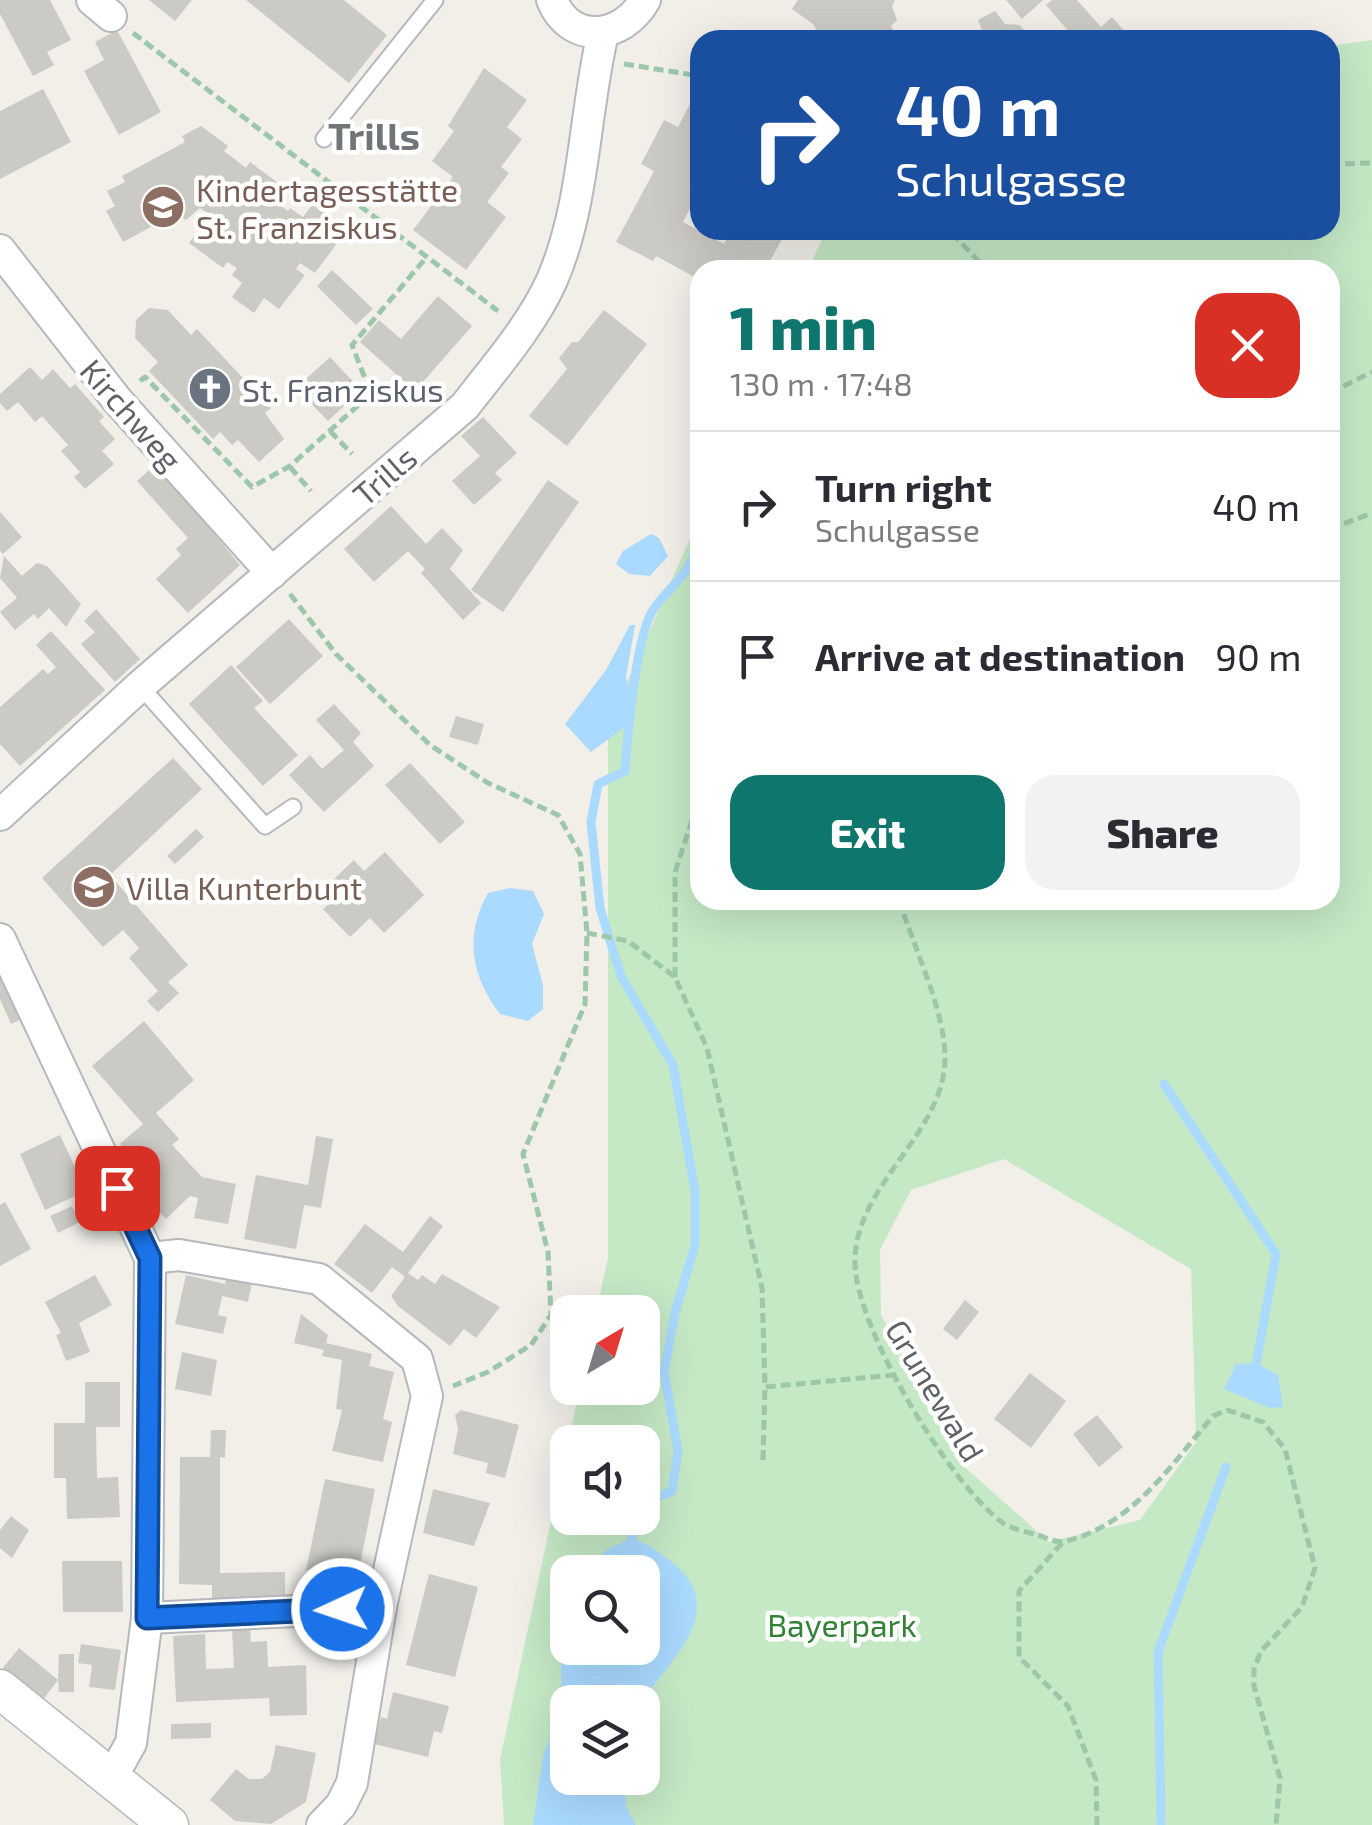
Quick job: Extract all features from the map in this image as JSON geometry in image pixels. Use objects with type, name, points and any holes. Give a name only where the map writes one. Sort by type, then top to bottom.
[{"type":"street","points":[[552,0],[574,26],[600,46],[636,17],[645,0]]},
{"type":"street","name":"Trills","points":[[0,815],[140,686],[465,406],[552,281],[570,219],[600,46]]},
{"type":"street","name":"Kirchweg","points":[[0,250],[117,400],[272,573]]},
{"type":"street","points":[[0,939],[150,1258],[147,1618],[131,1744],[112,1777]]},
{"type":"street","points":[[150,1258],[179,1255],[320,1279],[416,1359],[427,1396],[381,1607],[352,1782],[341,1806],[322,1825]]},
{"type":"street","points":[[147,1618],[381,1607]]},
{"type":"street","points":[[0,1689],[169,1825]]},
{"type":"lane","points":[[324,139],[435,0]]},
{"type":"lane","points":[[140,686],[264,826],[293,807]]},
{"type":"path","points":[[101,8],[425,259],[523,326]]},
{"type":"path","points":[[600,46],[690,73]]},
{"type":"path","points":[[1340,164],[1372,163]]},
{"type":"path","points":[[958,240],[977,260]]},
{"type":"path","points":[[117,400],[145,377],[252,487],[290,466],[371,394],[352,345],[425,259]]},
{"type":"path","points":[[1340,388],[1372,372]]},
{"type":"path","points":[[330,430],[352,454]]},
{"type":"path","points":[[290,466],[312,491]]},
{"type":"path","points":[[1340,525],[1372,514]]},
{"type":"path","points":[[272,573],[336,654],[430,744],[488,783],[558,815],[580,854],[587,933],[585,1004],[523,1154],[548,1252],[551,1315],[531,1345],[488,1372],[427,1396]]},
{"type":"path","points":[[690,826],[675,872],[675,977],[707,1048],[762,1288],[763,1460]]},
{"type":"path","name":"Grunewald","points":[[902,910],[942,1030],[946,1059],[940,1094],[879,1193],[854,1263],[864,1313],[894,1375],[930,1435],[994,1514],[1004,1524],[1062,1543]]},
{"type":"path","points":[[587,933],[628,942],[675,977]]},
{"type":"path","points":[[765,1388],[894,1375]]},
{"type":"path","points":[[1097,1825],[1096,1780],[1068,1706],[1019,1657],[1019,1591],[1062,1543],[1112,1524],[1143,1500],[1213,1416],[1227,1410],[1263,1422],[1284,1450],[1315,1568],[1302,1607],[1261,1651],[1254,1669],[1254,1686],[1280,1778],[1276,1825]]},
{"type":"green space","name":"Bayerpark","points":[[1372,40],[1372,1825],[504,1825],[500,1760],[550,1526],[550,1535],[660,1535],[660,1425],[572,1425],[576,1405],[660,1405],[660,1295],[600,1295],[608,1258],[608,725],[690,539],[690,910],[1340,910],[1340,260],[812,260],[822,240],[1340,240],[1340,45]],"holes":[[[1004,1159],[1191,1269],[1196,1442],[1140,1520],[1049,1542],[962,1465],[881,1315],[880,1250],[911,1190]]]},
{"type":"water","points":[[651,534],[659,538],[668,556],[650,576],[629,574],[616,564],[623,551]]},
{"type":"water","points":[[630,625],[635,625],[626,677],[634,715],[629,724],[591,752],[565,724],[606,670]]},
{"type":"water","points":[[510,888],[533,891],[544,914],[532,944],[543,985],[543,1009],[528,1021],[500,1014],[483,985],[474,955],[476,925],[488,893]]},
{"type":"water","points":[[1256,1363],[1278,1375],[1283,1407],[1270,1408],[1224,1389],[1236,1364]]},
{"type":"water","points":[[631,1538],[672,1562],[689,1580],[696,1598],[690,1634],[653,1685],[561,1685],[561,1665],[660,1665],[660,1555],[601,1555]]},
{"type":"water","points":[[550,1738],[550,1795],[625,1795],[626,1807],[636,1825],[533,1825],[543,1756]]},
{"type":"building","points":[[0,0],[50,0],[71,40],[47,52],[54,65],[33,76],[0,14]]},
{"type":"building","points":[[149,0],[192,0],[175,21]]},
{"type":"building","points":[[246,0],[344,0],[387,35],[349,83]]},
{"type":"building","points":[[798,0],[895,0],[892,6],[897,20],[891,26],[893,30],[816,30],[792,9]]},
{"type":"building","points":[[1006,0],[1043,0],[1022,19]]},
{"type":"building","points":[[1052,0],[1077,0],[1101,27],[1112,17],[1123,30],[1067,30],[1046,5]]},
{"type":"building","points":[[995,11],[1005,24],[1020,25],[1024,30],[982,30],[978,20]]},
{"type":"building","points":[[117,30],[161,112],[119,135],[84,71],[104,60],[95,42]]},
{"type":"building","points":[[484,68],[527,100],[507,127],[522,139],[501,167],[509,173],[487,202],[506,217],[466,270],[413,230],[453,177],[432,161],[454,131],[448,126]]},
{"type":"building","points":[[43,89],[71,142],[0,179],[0,111]]},
{"type":"building","points":[[690,104],[690,209],[683,222],[690,226],[690,240],[717,240],[724,244],[726,240],[782,240],[770,260],[690,260],[690,275],[656,256],[653,261],[616,242],[654,171],[641,164],[664,120],[678,127]]},
{"type":"building","points":[[201,126],[228,146],[224,151],[246,168],[250,162],[282,186],[272,199],[288,211],[290,208],[303,217],[313,204],[335,220],[325,234],[338,242],[315,273],[300,263],[296,269],[305,275],[279,309],[264,298],[254,313],[232,297],[242,283],[232,275],[237,268],[227,262],[223,268],[189,243],[210,215],[200,208],[186,220],[177,213],[123,242],[106,211],[115,206],[107,191],[125,182],[122,176],[185,142],[182,136]]},
{"type":"building","points":[[332,270],[373,309],[356,325],[317,286]]},
{"type":"building","points":[[438,296],[472,326],[415,391],[360,342],[379,320],[401,339]]},
{"type":"building","name":"St. Franziskus","points":[[149,308],[168,310],[191,335],[197,329],[271,408],[265,413],[284,439],[259,462],[238,440],[232,445],[220,432],[213,439],[149,371],[158,362],[135,338],[136,320]]},
{"type":"building","points":[[604,310],[647,344],[567,446],[529,416],[567,369],[559,358]]},
{"type":"building","points":[[330,357],[361,390],[328,421],[296,388]]},
{"type":"building","points":[[30,367],[42,380],[53,369],[70,388],[75,384],[104,417],[99,421],[115,439],[102,451],[114,464],[85,489],[74,477],[80,472],[61,451],[68,445],[42,416],[35,422],[18,402],[7,411],[0,403],[0,394]]},
{"type":"building","points":[[483,417],[517,453],[495,473],[502,480],[474,505],[452,481],[480,456],[461,436]]},
{"type":"building","points":[[156,464],[240,565],[188,613],[156,579],[181,555],[176,549],[188,538],[137,481]]},
{"type":"building","points":[[548,480],[579,502],[503,612],[471,590]]},
{"type":"building","points":[[391,506],[426,544],[442,528],[463,550],[450,569],[481,603],[463,620],[421,573],[425,569],[408,551],[374,582],[344,549]]},
{"type":"building","points":[[0,512],[22,537],[3,554],[0,551]]},
{"type":"building","points":[[4,556],[22,576],[37,563],[47,566],[81,604],[66,627],[49,608],[38,619],[34,614],[15,630],[0,612],[17,598],[0,578]]},
{"type":"building","points":[[96,609],[140,659],[115,682],[81,644],[95,632],[84,621]]},
{"type":"building","points":[[289,619],[323,656],[270,704],[236,667]]},
{"type":"building","points":[[51,631],[105,690],[20,766],[0,744],[0,707],[43,669],[48,674],[56,667],[36,645]]},
{"type":"building","points":[[231,665],[263,701],[254,708],[298,755],[263,786],[189,704]]},
{"type":"building","points":[[334,704],[361,733],[353,742],[374,766],[324,812],[289,775],[310,755],[322,769],[344,750],[316,720]]},
{"type":"building","points":[[456,716],[484,724],[478,745],[449,737]]},
{"type":"building","points":[[173,758],[202,789],[110,875],[188,965],[168,982],[179,993],[158,1012],[147,1001],[158,991],[129,958],[139,948],[123,930],[103,947],[42,878]]},
{"type":"building","points":[[410,763],[465,822],[440,844],[385,785]]},
{"type":"building","points":[[196,829],[204,837],[175,864],[167,856]]},
{"type":"building","points":[[385,852],[424,895],[384,933],[370,918],[350,937],[323,909],[343,891],[333,880],[354,860],[364,871]]},
{"type":"building","points":[[0,959],[26,1017],[11,1024],[0,999]]},
{"type":"building","points":[[144,1021],[194,1080],[156,1113],[179,1139],[172,1145],[202,1177],[236,1184],[228,1224],[194,1218],[198,1198],[190,1196],[166,1219],[129,1180],[153,1157],[146,1148],[134,1159],[120,1144],[143,1124],[92,1066]]},
{"type":"building","points":[[60,1135],[86,1191],[45,1210],[20,1154]]},
{"type":"building","points":[[316,1136],[333,1139],[321,1208],[304,1205],[296,1249],[244,1239],[256,1175],[308,1185]]},
{"type":"building","points":[[5,1202],[31,1249],[0,1266],[0,1205]]},
{"type":"building","points":[[72,1206],[80,1222],[58,1233],[50,1216]]},
{"type":"building","points":[[430,1216],[443,1226],[408,1273],[418,1280],[422,1275],[435,1284],[442,1274],[500,1307],[476,1338],[464,1329],[450,1346],[398,1306],[391,1296],[405,1277],[392,1267],[372,1293],[334,1264],[365,1224],[403,1252]]},
{"type":"building","points":[[95,1275],[112,1305],[79,1323],[90,1352],[66,1361],[56,1335],[61,1333],[45,1302]]},
{"type":"building","points":[[186,1275],[225,1284],[226,1277],[252,1282],[248,1302],[222,1296],[218,1315],[227,1317],[223,1334],[175,1324]]},
{"type":"building","points":[[965,1300],[979,1312],[957,1340],[943,1329]]},
{"type":"building","points":[[301,1314],[328,1335],[326,1343],[372,1354],[369,1366],[394,1372],[383,1419],[392,1422],[383,1462],[332,1451],[342,1410],[336,1409],[342,1360],[322,1356],[324,1350],[294,1343]]},
{"type":"building","points":[[182,1352],[217,1360],[211,1396],[175,1389]]},
{"type":"building","points":[[1030,1373],[1066,1401],[1031,1448],[994,1419]]},
{"type":"building","points":[[85,1382],[120,1382],[120,1427],[96,1427],[97,1478],[118,1477],[120,1517],[67,1519],[66,1478],[54,1478],[54,1423],[85,1423]]},
{"type":"building","points":[[461,1410],[519,1425],[505,1478],[486,1473],[488,1463],[453,1454],[458,1429],[455,1415]]},
{"type":"building","points":[[1097,1415],[1123,1447],[1099,1467],[1073,1434]]},
{"type":"building","points":[[211,1430],[226,1430],[225,1458],[220,1457],[220,1573],[285,1572],[285,1597],[212,1599],[212,1585],[179,1584],[180,1457],[210,1457]]},
{"type":"building","points":[[325,1479],[375,1489],[357,1580],[306,1570]]},
{"type":"building","points":[[433,1489],[490,1503],[474,1546],[423,1533]]},
{"type":"building","points":[[11,1516],[29,1530],[12,1558],[0,1548],[0,1530]]},
{"type":"building","points":[[62,1561],[122,1561],[123,1612],[63,1612]]},
{"type":"building","points":[[429,1574],[478,1587],[455,1677],[406,1665]]},
{"type":"building","points":[[250,1629],[251,1642],[267,1641],[268,1667],[306,1665],[307,1715],[270,1716],[269,1698],[176,1702],[173,1636],[205,1634],[206,1669],[234,1668],[232,1630]]},
{"type":"building","points":[[81,1644],[121,1650],[115,1690],[89,1687],[92,1665],[78,1663]]},
{"type":"building","points":[[19,1648],[58,1680],[42,1701],[2,1669]]},
{"type":"building","points":[[59,1654],[74,1654],[74,1692],[59,1692]]},
{"type":"building","points":[[393,1692],[449,1706],[442,1733],[434,1731],[428,1757],[374,1744],[381,1717],[387,1719]]},
{"type":"building","points":[[211,1723],[211,1738],[171,1739],[171,1724]]},
{"type":"building","points":[[276,1745],[316,1753],[306,1802],[271,1824],[235,1821],[210,1800],[236,1769],[249,1779],[262,1779],[270,1772]]},
{"type":"waterway","points":[[660,1496],[672,1491],[678,1451],[664,1372],[675,1313],[695,1245],[695,1191],[673,1065],[621,976],[600,908],[591,822],[598,784],[625,771],[633,688],[647,623],[690,562]]},
{"type":"waterway","points":[[1164,1084],[1276,1254],[1255,1370]]},
{"type":"waterway","points":[[1161,1825],[1158,1652],[1226,1467]]},
{"type":"waterway","points":[[628,1555],[633,1535]]},
{"type":"place","name":"Kindertagesstätte St. Franziskus","points":[[163,207]]},
{"type":"place","name":"St. Franziskus","points":[[210,389]]},
{"type":"place","name":"Villa Kunterbunt","points":[[94,887]]},
{"type":"district","name":"Trills","points":[[374,135]]},
{"type":"route","points":[[117,1188],[150,1258],[147,1618],[342,1609]]}]
